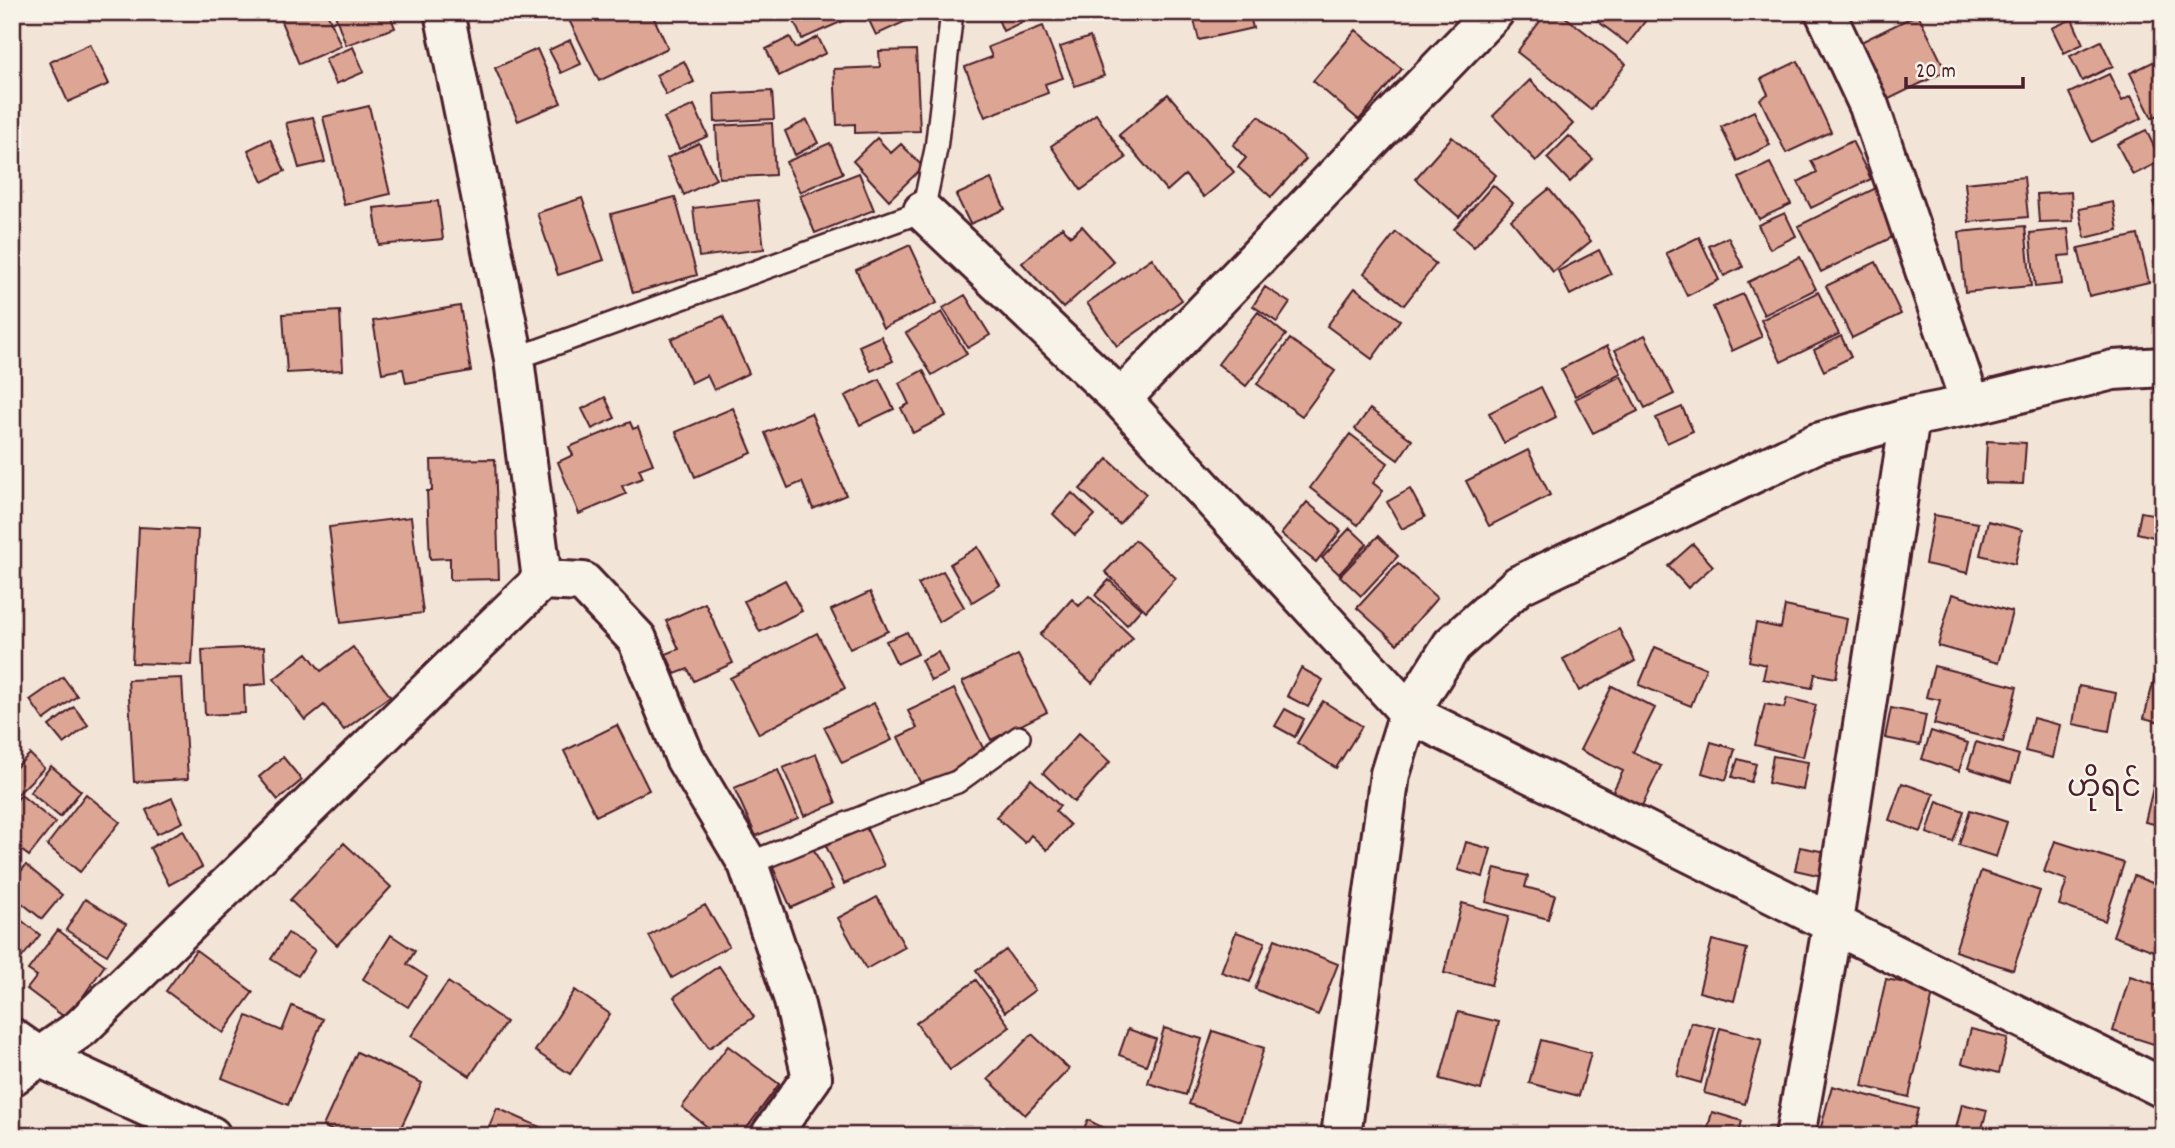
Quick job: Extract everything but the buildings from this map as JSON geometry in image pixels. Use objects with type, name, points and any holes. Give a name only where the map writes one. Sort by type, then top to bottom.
[{"type":"main road","points":[[444,12],[514,359],[542,580]]},
{"type":"main road","points":[[1121,399],[1494,12]]},
{"type":"main road","points":[[1825,12],[1869,106],[1971,405]]},
{"type":"main road","points":[[923,211],[1121,399],[1409,712],[2163,1088]]},
{"type":"main road","points":[[1341,1136],[1390,774],[1409,712],[1452,645],[1519,585],[1817,443],[1910,417],[2113,370],[2163,367]]},
{"type":"main road","points":[[1795,1136],[1833,922],[1910,417]]},
{"type":"main road","points":[[21,1057],[81,1028],[542,580],[583,583],[637,639],[685,758],[748,864],[793,998],[812,1077],[770,1136]]},
{"type":"main road","points":[[21,1057],[211,1136]]},
{"type":"lane","points":[[514,359],[923,211],[936,149],[952,12]]},
{"type":"lane","points":[[748,864],[887,807],[957,782],[1019,737]]},
{"type":"district","name":"ဟိုရင်","points":[[2104,786]]}]
